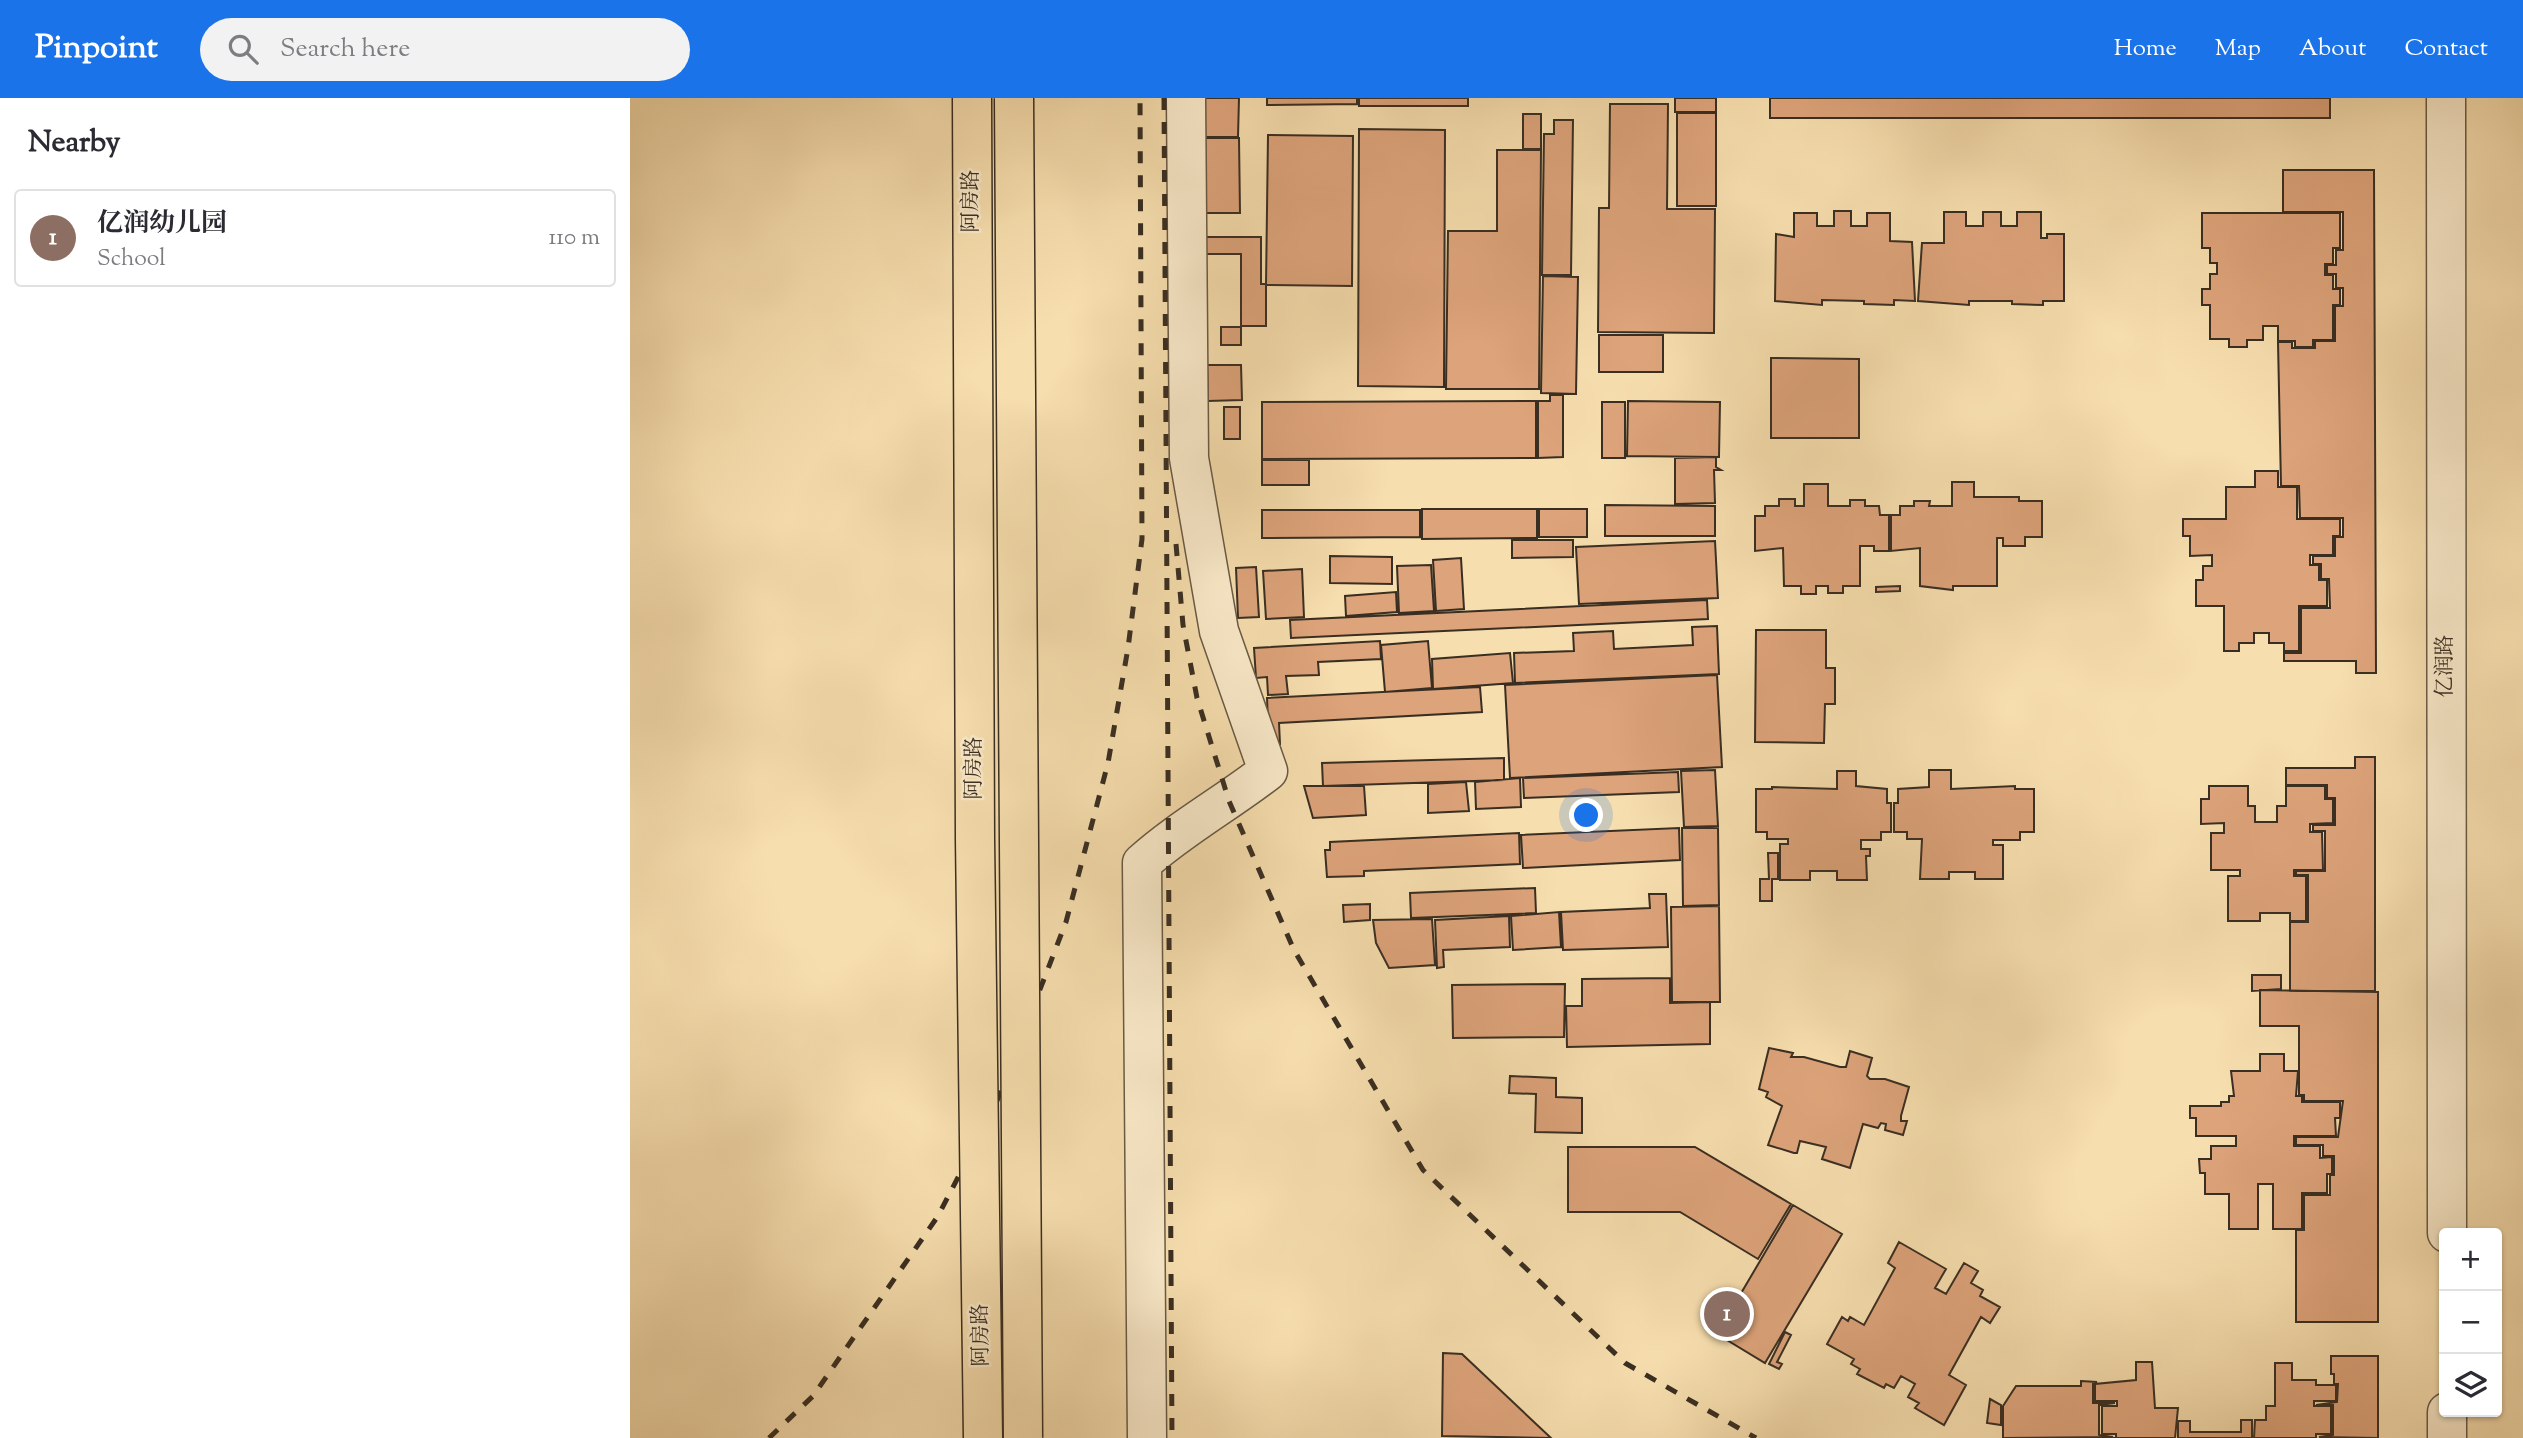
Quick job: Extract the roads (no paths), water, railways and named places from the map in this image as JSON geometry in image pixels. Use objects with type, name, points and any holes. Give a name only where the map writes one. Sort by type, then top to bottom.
[{"type":"main road","name":"阿房路","points":[[972,98],[975,825],[984,1438]]},
{"type":"main road","name":"阿房路","points":[[1014,98],[1023,1438]]},
{"type":"street","points":[[1147,1438],[1142,863],[1169,839],[1229,801],[1268,771],[1219,631],[1189,458],[1186,98]]},
{"type":"street","name":"亿润路","points":[[2445,98],[2447,1228]]},
{"type":"street","points":[[2447,1417],[2447,1438]]},
{"type":"railway","points":[[769,1438],[813,1396],[938,1216],[995,1106],[1066,922],[1108,763],[1128,648],[1142,539],[1140,98]]},
{"type":"railway","points":[[1164,98],[1172,1438]]},
{"type":"railway","points":[[1176,544],[1183,625],[1197,698],[1229,801],[1294,950],[1423,1170],[1625,1363],[1756,1438]]},
{"type":"place","name":"亿润幼儿园","points":[[1727,1314]]}]
